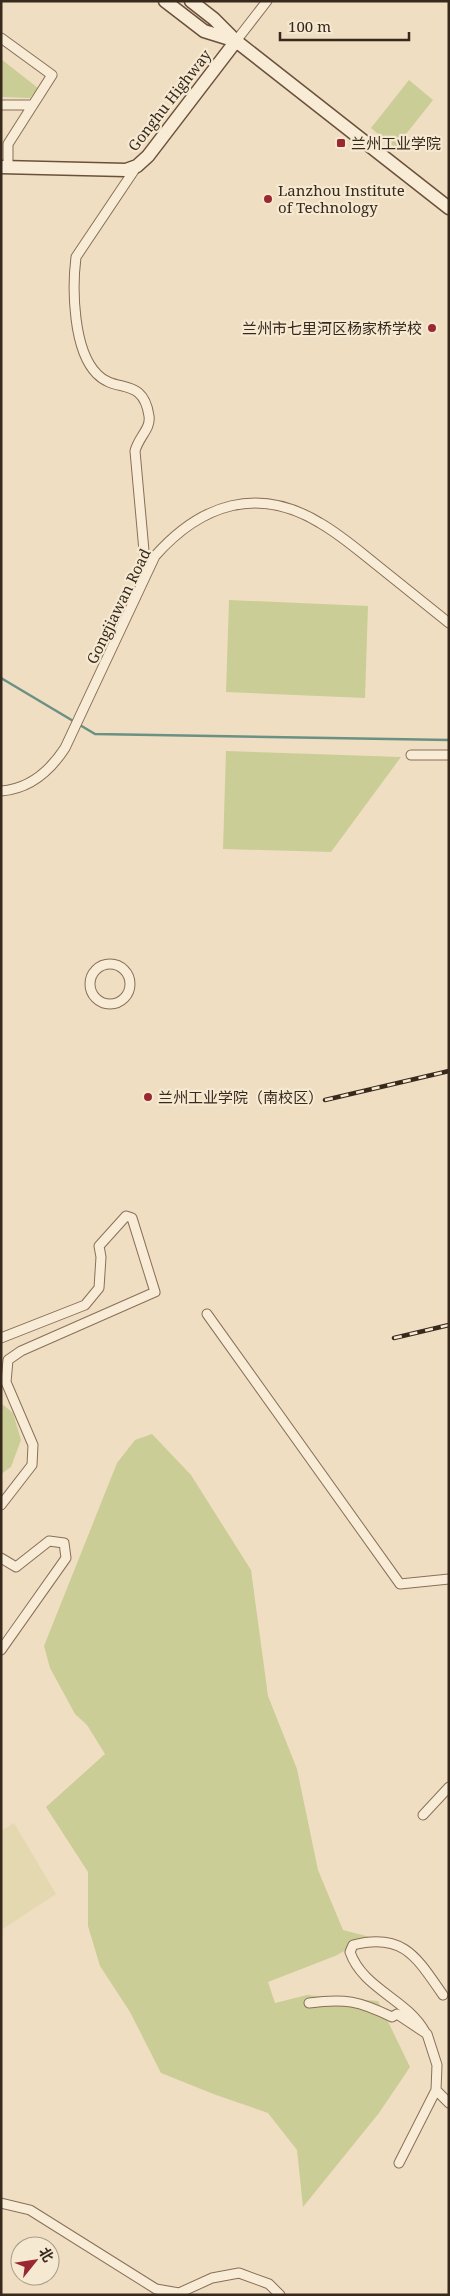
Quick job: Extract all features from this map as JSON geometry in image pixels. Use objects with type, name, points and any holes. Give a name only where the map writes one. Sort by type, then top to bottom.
[{"type":"main road","points":[[165,1],[204,32],[236,41]]},
{"type":"main road","points":[[191,1],[214,19],[236,41],[449,208]]},
{"type":"main road","name":"Gonghu Highway","points":[[5,167],[126,170],[137,166],[148,156],[236,41]]},
{"type":"street","points":[[236,41],[267,1]]},
{"type":"street","points":[[1,38],[52,75],[33,105],[4,144],[5,167]]},
{"type":"street","points":[[1,105],[33,105]]},
{"type":"street","points":[[137,166],[76,257],[74,272],[78,332],[88,363],[98,375],[111,383],[136,390],[144,400],[149,416],[149,425],[138,440],[136,450],[147,575]]},
{"type":"street","name":"Gongjiawan Road","points":[[1,791],[12,790],[28,784],[55,764],[72,734],[155,556],[170,539],[202,517],[218,510],[248,502],[270,504],[294,510],[320,522],[350,543],[449,623]]},
{"type":"street","points":[[411,755],[449,755]]},
{"type":"street","points":[[103,965],[119,966],[129,978],[128,994],[116,1004],[100,1003],[90,991],[89,983],[92,975],[96,969],[103,965]]},
{"type":"street","points":[[1,1338],[85,1305],[99,1288],[101,1257],[99,1246],[126,1216],[132,1218],[155,1292],[21,1351],[8,1360],[6,1382],[33,1445],[32,1465],[1,1505]]},
{"type":"street","points":[[206,1314],[400,1584],[449,1579]]},
{"type":"street","points":[[1,1558],[16,1567],[49,1541],[64,1543],[66,1558],[1,1650]]},
{"type":"street","points":[[423,1815],[449,1788]]},
{"type":"street","points":[[399,2163],[436,2090],[437,2065],[420,2022],[368,1980],[354,1964],[350,1952],[353,1945],[364,1942],[393,1942],[402,1946],[418,1961],[443,1995]]},
{"type":"street","points":[[309,2003],[337,1999],[366,2004],[392,2017],[397,2014],[426,2034]]},
{"type":"street","points":[[436,2090],[449,2103]]},
{"type":"street","points":[[1,2203],[30,2210],[156,2289],[179,2293],[212,2278],[239,2274],[270,2284],[280,2295]]},
{"type":"shaded area","points":[[14,1823],[56,1894],[1,1930],[1,1831]]},
{"type":"green space","points":[[1,59],[38,88],[30,98],[1,97]]},
{"type":"green space","points":[[409,80],[433,100],[395,148],[371,128]]},
{"type":"green space","points":[[229,600],[368,606],[365,698],[226,692]]},
{"type":"green space","points":[[226,751],[401,757],[331,852],[223,849]]},
{"type":"green space","points":[[1,1403],[13,1413],[21,1440],[11,1467],[1,1474]]},
{"type":"green space","points":[[152,1434],[191,1475],[251,1570],[268,1696],[297,1769],[318,1870],[343,1930],[370,1937],[335,1956],[268,1982],[275,2003],[307,1995],[378,2001],[410,2067],[379,2113],[303,2207],[297,2150],[268,2113],[161,2073],[130,2012],[100,1966],[88,1926],[88,1872],[46,1807],[105,1754],[87,1725],[75,1714],[50,1668],[44,1646],[117,1463],[135,1440]]},
{"type":"waterway","points":[[1,678],[95,734],[449,740]]},
{"type":"railway","points":[[325,1100],[449,1071]]},
{"type":"railway","points":[[394,1338],[449,1325]]},
{"type":"place","name":"兰州工业学院","points":[[341,143]]},
{"type":"place","name":"Lanzhou Institute of Technology","points":[[268,199]]},
{"type":"place","name":"兰州市七里河区杨家桥学校","points":[[432,328]]},
{"type":"place","name":"兰州工业学院（南校区）","points":[[148,1097]]}]
